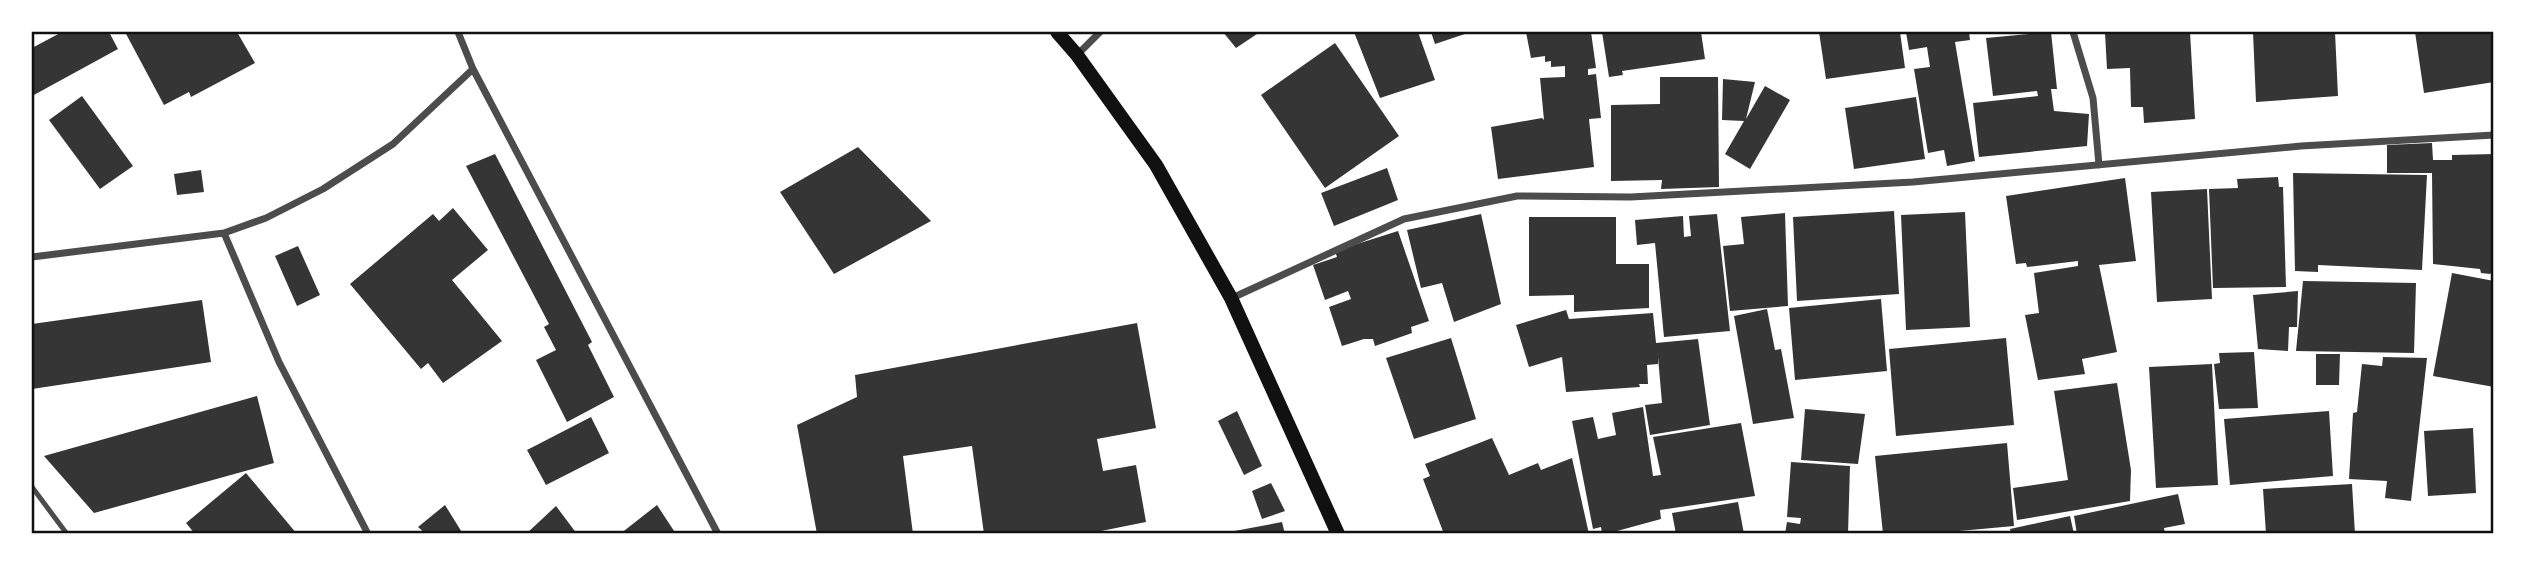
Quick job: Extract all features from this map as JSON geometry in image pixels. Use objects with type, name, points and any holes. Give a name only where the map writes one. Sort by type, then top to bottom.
[{"type":"main road","points":[[1057,32],[1077,55],[1156,165],[1231,298],[1338,534]]},
{"type":"street","points":[[458,32],[473,69],[718,534]]},
{"type":"street","points":[[1077,55],[1100,32]]},
{"type":"street","points":[[2073,32],[2093,98],[2099,165]]},
{"type":"street","points":[[32,257],[224,233],[266,218],[323,189],[393,144],[473,69]]},
{"type":"street","points":[[1231,298],[1404,219],[1517,196],[1631,197],[1899,183],[2301,146],[2494,135]]},
{"type":"street","points":[[224,233],[279,362],[368,534]]},
{"type":"lane","points":[[32,487],[67,534]]},
{"type":"building","points":[[62,32],[109,32],[118,49],[32,96],[32,48]]},
{"type":"building","points":[[125,32],[237,32],[255,63],[191,97],[189,92],[164,105]]},
{"type":"building","points":[[1223,32],[1260,32],[1236,48]]},
{"type":"building","points":[[1354,32],[1418,32],[1435,80],[1380,98]]},
{"type":"building","points":[[1431,32],[1471,32],[1435,44]]},
{"type":"building","points":[[1526,32],[1591,32],[1596,68],[1588,69],[1588,75],[1596,74],[1601,118],[1589,119],[1594,167],[1498,179],[1491,127],[1542,118],[1544,120],[1540,78],[1565,77],[1565,66],[1551,67],[1551,61],[1545,62],[1545,56],[1531,58]]},
{"type":"building","points":[[1602,32],[1701,32],[1705,59],[1622,71],[1623,75],[1609,77]]},
{"type":"building","points":[[1819,32],[1900,32],[1905,68],[1826,79]]},
{"type":"building","points":[[1906,32],[1969,32],[1970,40],[1955,42],[1975,161],[1947,166],[1944,150],[1928,153],[1914,69],[1930,67],[1927,47],[1909,50]]},
{"type":"building","points":[[2051,32],[2057,89],[2051,89],[2054,111],[2089,114],[2087,146],[1979,157],[1973,103],[2038,96],[2037,91],[1993,96],[1986,38]]},
{"type":"building","points":[[2190,32],[2195,119],[2144,123],[2143,107],[2131,107],[2130,68],[2107,69],[2105,33]]},
{"type":"building","points":[[2253,32],[2335,32],[2338,96],[2256,102]]},
{"type":"building","points":[[2415,32],[2494,32],[2494,82],[2424,93]]},
{"type":"building","points":[[1335,43],[1399,136],[1325,188],[1261,95]]},
{"type":"building","points":[[1660,77],[1718,77],[1719,187],[1661,189],[1662,180],[1611,181],[1611,105],[1660,104]]},
{"type":"building","points":[[1723,79],[1755,82],[1746,119],[1765,86],[1790,100],[1750,169],[1725,154],[1744,121],[1722,120]]},
{"type":"building","points":[[82,96],[133,166],[100,189],[49,120]]},
{"type":"building","points":[[1916,97],[1925,159],[1854,169],[1845,108]]},
{"type":"building","points":[[2432,143],[2433,160],[2452,160],[2452,155],[2494,154],[2494,270],[2490,274],[2481,273],[2480,269],[2433,264],[2432,173],[2387,173],[2387,145]]},
{"type":"building","points":[[858,147],[931,221],[834,274],[780,192]]},
{"type":"building","points":[[495,154],[592,342],[588,345],[614,397],[567,422],[536,360],[556,350],[544,327],[549,324],[466,166]]},
{"type":"building","points":[[1387,168],[1398,200],[1334,226],[1321,193]]},
{"type":"building","points":[[201,170],[204,192],[177,195],[174,174]]},
{"type":"building","points":[[2293,173],[2427,175],[2422,270],[2318,265],[2318,272],[2295,271]]},
{"type":"building","points":[[2278,177],[2279,187],[2283,187],[2286,287],[2213,288],[2209,189],[2238,188],[2237,179]]},
{"type":"building","points":[[2125,178],[2136,261],[2099,265],[2117,352],[2082,359],[2085,374],[2038,380],[2025,315],[2039,313],[2034,273],[2078,266],[2078,261],[2027,267],[2026,263],[2016,264],[2006,196]]},
{"type":"building","points":[[2207,189],[2212,299],[2157,302],[2151,192]]},
{"type":"building","points":[[453,208],[488,250],[452,280],[502,341],[443,383],[428,363],[421,369],[350,284],[433,214],[439,221]]},
{"type":"building","points":[[1894,211],[1899,294],[1797,301],[1793,217]]},
{"type":"building","points":[[1965,212],[1970,327],[1906,330],[1901,215]]},
{"type":"building","points":[[1785,213],[1788,306],[1730,311],[1723,246],[1744,244],[1741,217]]},
{"type":"building","points":[[1481,214],[1501,304],[1454,322],[1442,283],[1421,288],[1407,230]]},
{"type":"building","points":[[1717,214],[1730,331],[1664,337],[1655,243],[1637,245],[1635,220],[1683,216],[1684,237],[1691,236],[1689,216]]},
{"type":"building","points":[[1529,217],[1616,217],[1616,264],[1649,264],[1649,308],[1574,312],[1574,295],[1529,296]]},
{"type":"building","points":[[1398,231],[1429,321],[1411,327],[1412,333],[1375,346],[1373,339],[1364,339],[1342,346],[1329,307],[1351,299],[1348,291],[1325,300],[1313,265],[1337,257],[1335,251]]},
{"type":"building","points":[[298,246],[320,295],[297,306],[275,256]]},
{"type":"building","points":[[2452,273],[2494,281],[2494,387],[2433,376]]},
{"type":"building","points":[[2303,281],[2416,283],[2414,353],[2296,351]]},
{"type":"building","points":[[2298,291],[2297,327],[2289,327],[2288,351],[2258,349],[2253,295]]},
{"type":"building","points":[[1881,299],[1887,371],[1795,380],[1789,308]]},
{"type":"building","points":[[202,300],[211,362],[32,389],[32,324]]},
{"type":"building","points":[[1767,309],[1775,350],[1781,349],[1794,418],[1753,424],[1734,316]]},
{"type":"building","points":[[1566,310],[1569,319],[1653,313],[1656,343],[1698,339],[1710,425],[1650,435],[1645,405],[1662,403],[1658,357],[1658,364],[1647,365],[1648,384],[1639,384],[1640,387],[1566,392],[1562,357],[1529,367],[1516,325]]},
{"type":"building","points":[[1137,323],[1156,428],[1097,439],[1103,471],[1136,465],[1146,522],[1101,531],[1101,534],[984,534],[972,446],[903,456],[913,534],[817,534],[797,425],[857,397],[855,375]]},
{"type":"building","points":[[1451,338],[1476,419],[1414,439],[1386,358]]},
{"type":"building","points":[[2006,338],[2014,425],[1896,436],[1889,349]]},
{"type":"building","points":[[2254,352],[2258,408],[2219,409],[2214,364],[2220,363],[2219,353]]},
{"type":"building","points":[[2316,354],[2340,354],[2339,385],[2316,385]]},
{"type":"building","points":[[2383,357],[2427,358],[2411,501],[2385,498],[2387,481],[2349,479],[2353,413],[2357,412],[2362,364],[2382,366]]},
{"type":"building","points":[[2212,364],[2218,485],[2156,488],[2149,367]]},
{"type":"building","points":[[2117,383],[2131,470],[2130,501],[2017,520],[2013,488],[2068,480],[2054,391]]},
{"type":"building","points":[[257,396],[274,463],[94,513],[44,456]]},
{"type":"building","points":[[1643,407],[1653,476],[1661,475],[1653,437],[1741,423],[1755,496],[1660,510],[1661,519],[1606,534],[1602,534],[1601,527],[1593,529],[1572,421],[1593,417],[1598,439],[1616,435],[1612,413]]},
{"type":"building","points":[[1805,409],[1865,414],[1858,464],[1801,460]]},
{"type":"building","points":[[1237,411],[1262,466],[1244,475],[1218,421]]},
{"type":"building","points":[[2329,411],[2333,476],[2230,485],[2224,419]]},
{"type":"building","points":[[591,417],[609,453],[546,485],[527,450]]},
{"type":"building","points":[[2473,428],[2476,493],[2428,496],[2424,431]]},
{"type":"building","points":[[1492,438],[1509,475],[1538,463],[1541,470],[1572,458],[1589,534],[1444,534],[1423,479],[1430,476],[1425,464]]},
{"type":"building","points":[[2007,443],[2014,526],[1926,534],[1883,534],[1875,456]]},
{"type":"building","points":[[1791,462],[1850,466],[1848,534],[1785,534],[1787,522],[1800,524],[1801,518],[1787,517]]},
{"type":"building","points":[[246,473],[297,534],[195,534],[186,523]]},
{"type":"building","points":[[1271,483],[1285,511],[1262,519],[1252,491]]},
{"type":"building","points":[[2352,484],[2355,534],[2266,534],[2263,489]]},
{"type":"building","points":[[2178,494],[2185,524],[2164,528],[2165,534],[2077,534],[2074,516]]},
{"type":"building","points":[[1738,502],[1744,534],[1676,534],[1672,513]]},
{"type":"building","points":[[445,505],[463,534],[426,534],[418,527]]},
{"type":"building","points":[[657,505],[676,534],[620,534]]},
{"type":"building","points":[[556,506],[577,534],[526,534]]},
{"type":"building","points":[[2070,516],[2074,534],[2011,534],[2010,529]]},
{"type":"building","points":[[1282,522],[1285,534],[1229,534],[1229,532]]}]
